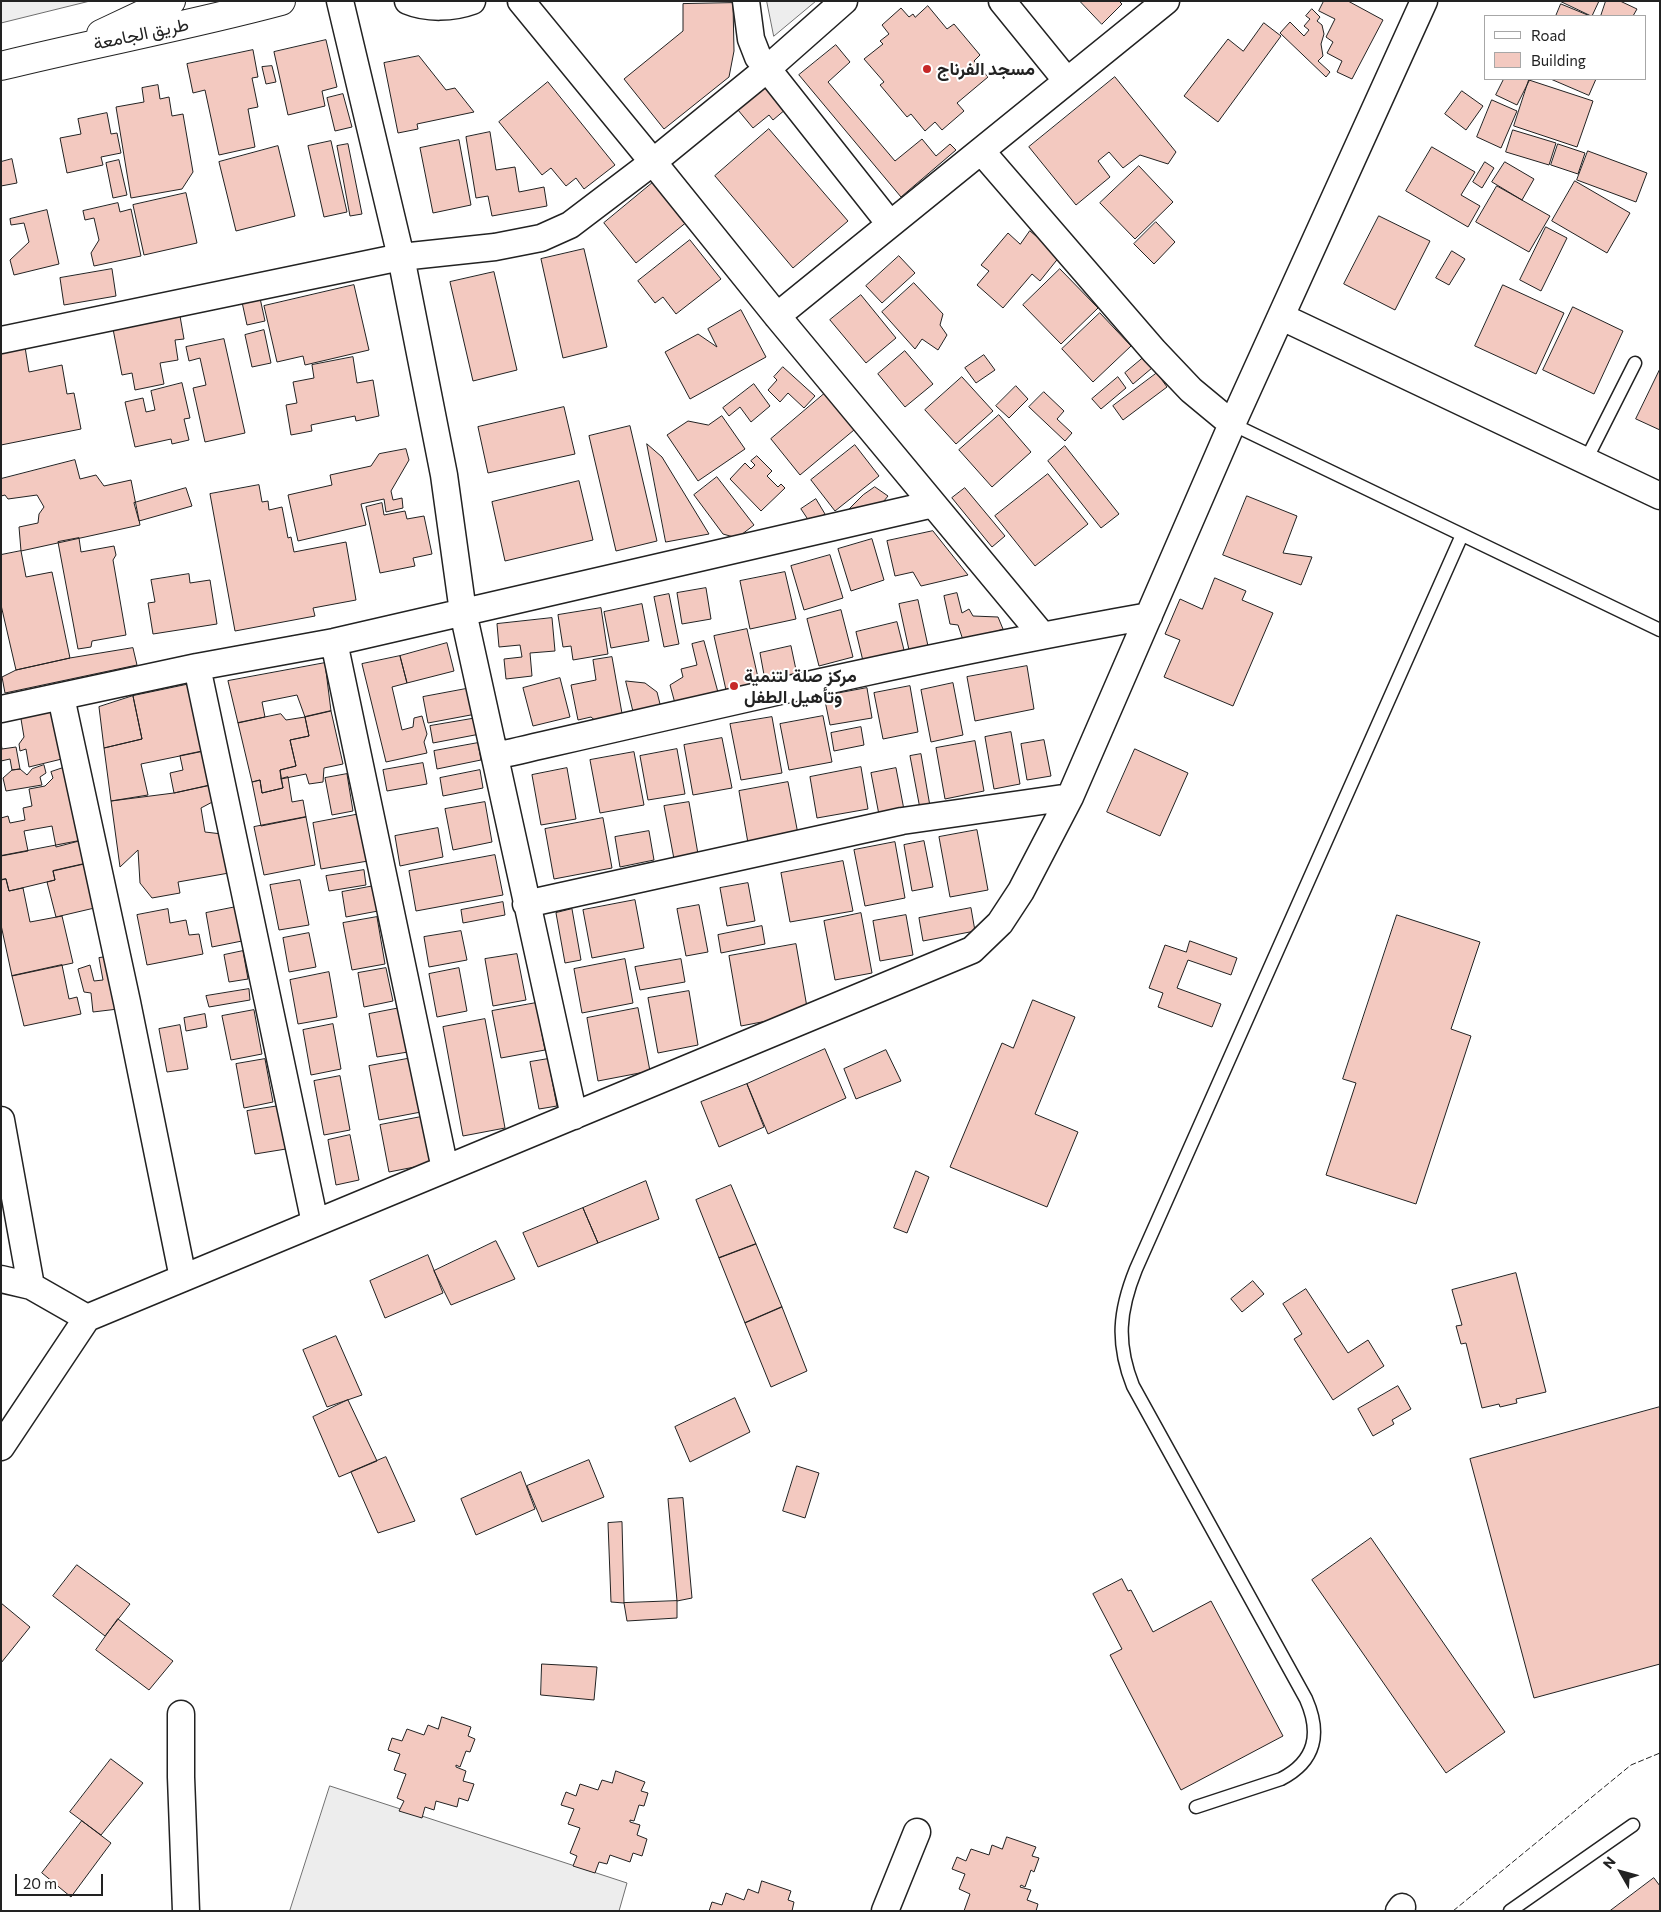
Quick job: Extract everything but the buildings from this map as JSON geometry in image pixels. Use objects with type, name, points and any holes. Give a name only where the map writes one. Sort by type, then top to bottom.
[{"type":"highway","points":[[73,48],[134,17],[171,1]]},
{"type":"highway","name":"طريق الجامعة","points":[[1,66],[73,48],[151,33],[281,1]]},
{"type":"street","points":[[340,1],[401,257],[444,475],[463,612],[574,1116]]},
{"type":"street","points":[[408,1],[434,7],[462,5],[472,1]]},
{"type":"street","points":[[521,1],[777,316],[1042,635]]},
{"type":"street","points":[[746,1],[754,48],[767,69],[890,224]]},
{"type":"street","points":[[1,340],[401,257],[495,247],[541,238],[570,225],[653,162],[767,69],[844,1]]},
{"type":"street","points":[[1002,1],[1067,81]]},
{"type":"street","points":[[777,316],[982,152],[1166,1]]},
{"type":"street","points":[[1,1447],[87,1318],[972,950],[1000,923],[1021,890],[1070,797],[1232,424],[1424,1]]},
{"type":"street","points":[[982,152],[1154,351],[1191,390],[1232,424]]},
{"type":"street","points":[[1282,317],[1660,496]]},
{"type":"street","points":[[1,709],[197,667],[334,642],[933,504]]},
{"type":"street","points":[[496,756],[768,694],[1042,635],[1148,616]]},
{"type":"street","points":[[334,642],[445,1169]]},
{"type":"street","points":[[197,667],[315,1223]]},
{"type":"street","points":[[61,697],[127,1002],[183,1278]]},
{"type":"street","points":[[526,904],[902,821],[1070,797]]},
{"type":"street","points":[[1,1120],[31,1286]]},
{"type":"street","points":[[1,1279],[31,1286],[87,1318]]},
{"type":"street","points":[[181,1714],[181,1777],[186,1911]]},
{"type":"street","points":[[885,1911],[917,1832]]},
{"type":"lane","points":[[1586,460],[1634,363]]},
{"type":"lane","points":[[1232,424],[1660,630]]},
{"type":"lane","points":[[1196,1807],[1281,1779],[1293,1772],[1303,1763],[1310,1751],[1314,1738],[1314,1724],[1306,1699],[1132,1386],[1125,1367],[1122,1348],[1121,1327],[1123,1307],[1136,1269],[1462,535]]},
{"type":"lane","points":[[1510,1911],[1633,1825]]},
{"type":"shaded area","points":[[1,1],[90,1],[1,23]]},
{"type":"shaded area","points":[[767,1],[816,1],[774,36]]},
{"type":"shaded area","points":[[330,1786],[627,1883],[619,1911],[290,1911]]},
{"type":"fence","points":[[1453,1911],[1631,1765],[1660,1753]]},
{"type":"place","name":"مسجد الفرناج","points":[[927,69]]},
{"type":"place","name":"مركز صلة لتنمية وتأهيل الطفل","points":[[734,686]]}]
